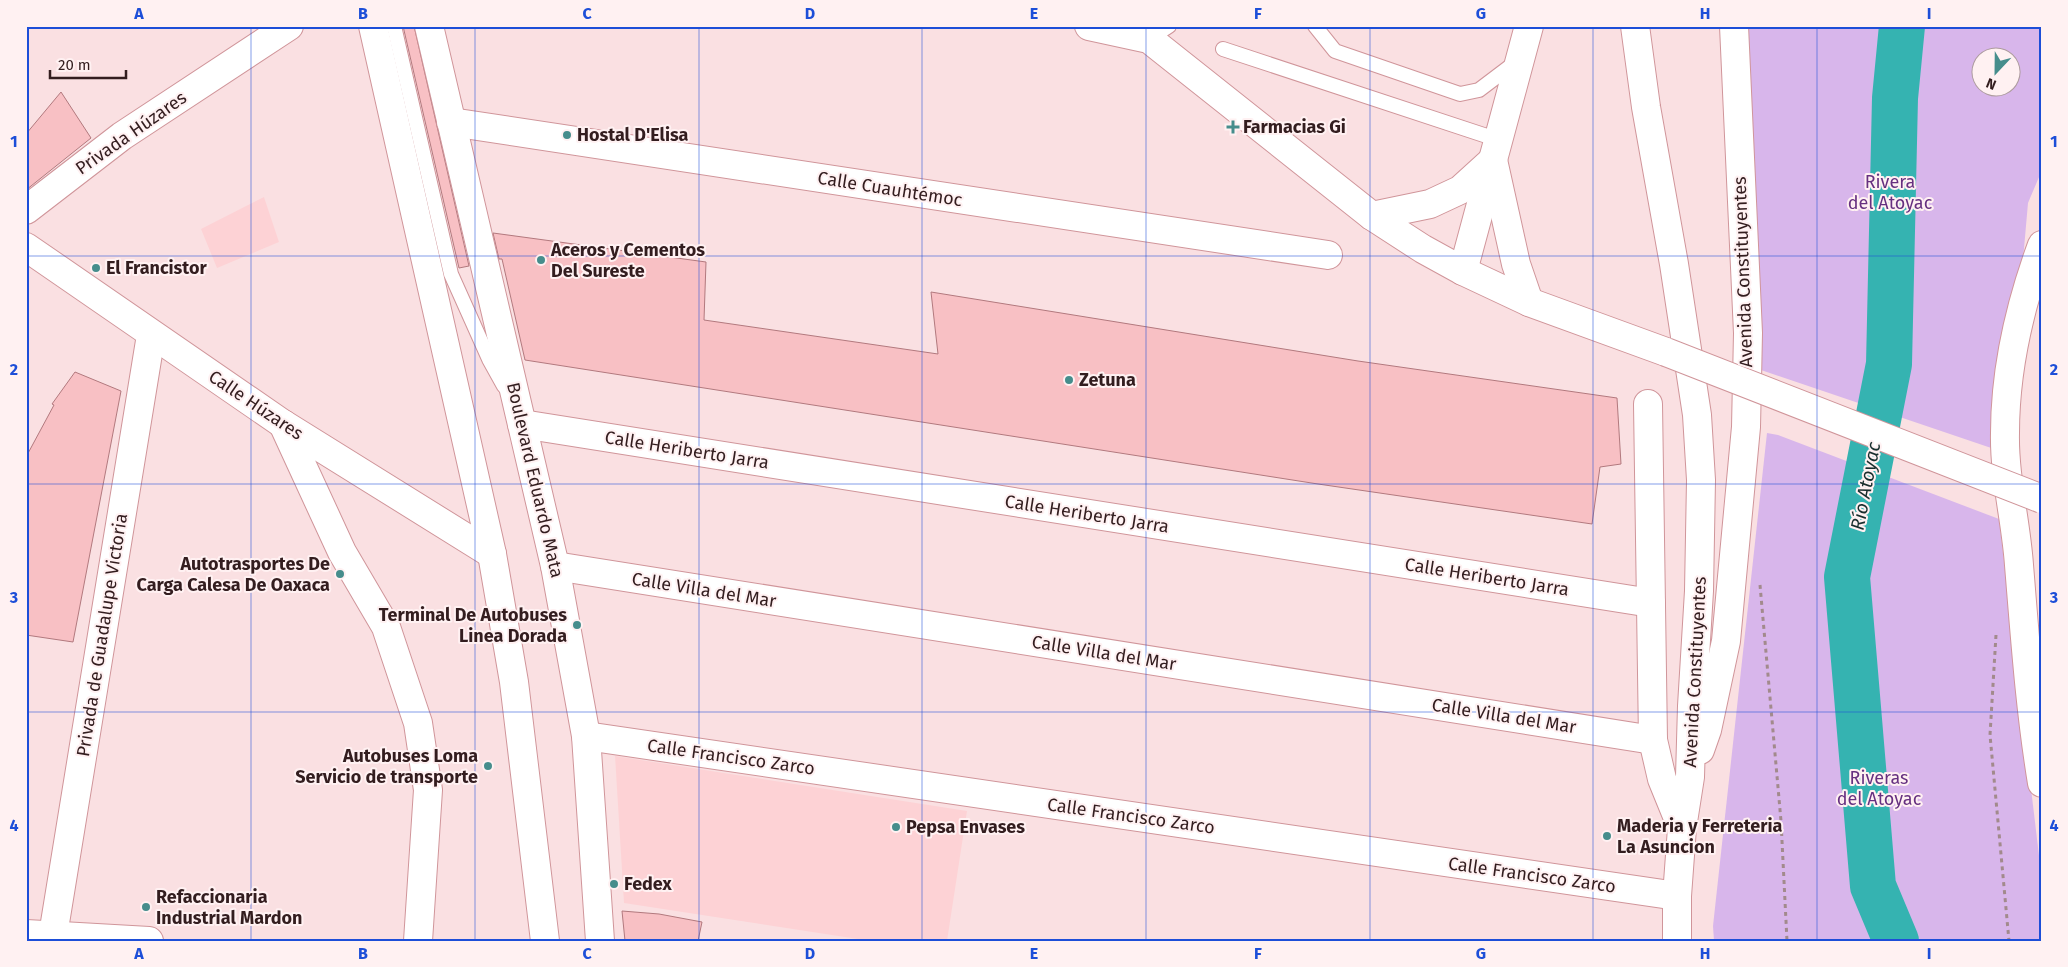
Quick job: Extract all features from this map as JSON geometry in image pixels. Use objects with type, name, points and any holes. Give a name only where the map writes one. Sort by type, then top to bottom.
[{"type":"street","name":"Privada Húzares","points":[[26,210],[122,136],[289,26]]},
{"type":"street","points":[[372,26],[492,554],[514,682],[545,941]]},
{"type":"street","name":"Boulevard Eduardo Mata","points":[[429,26],[555,566],[586,736],[600,941]]},
{"type":"street","points":[[1089,26],[1150,31],[1372,216],[1423,249],[1463,271],[1529,302],[1666,352],[2042,499]]},
{"type":"street","points":[[1463,271],[1529,26]]},
{"type":"street","name":"Avenida Constituyentes","points":[[1635,26],[1646,107],[1674,264],[1697,415],[1701,480],[1699,582],[1690,777]]},
{"type":"street","name":"Avenida Constituyentes","points":[[1690,777],[1707,730],[1726,641],[1746,427],[1748,333],[1734,26]]},
{"type":"street","name":"Calle Cuauhtémoc","points":[[452,122],[1328,255]]},
{"type":"street","points":[[1372,216],[1430,204],[1460,190],[1496,150]]},
{"type":"street","points":[[1496,150],[1516,264],[1529,302]]},
{"type":"street","points":[[2042,245],[2027,286],[2010,366],[2005,433],[2018,544],[2032,724],[2042,782]]},
{"type":"street","name":"Calle Húzares","points":[[26,247],[151,335],[283,424],[492,554]]},
{"type":"street","name":"Privada de Guadalupe Victoria","points":[[54,934],[151,335]]},
{"type":"street","points":[[1648,404],[1653,740],[1662,779],[1682,828]]},
{"type":"street","name":"Calle Heriberto Jarra","points":[[521,418],[1651,603]]},
{"type":"street","points":[[283,424],[342,552],[386,628],[418,723],[428,790],[418,941]]},
{"type":"street","name":"Calle Villa del Mar","points":[[555,566],[1653,740]]},
{"type":"street","name":"Calle Francisco Zarco","points":[[586,736],[1677,896]]},
{"type":"street","points":[[1677,941],[1677,896],[1682,828],[1690,777]]},
{"type":"street","points":[[26,934],[54,934],[149,941]]},
{"type":"lane","points":[[394,26],[450,274],[489,359],[521,418]]},
{"type":"lane","points":[[1315,26],[1335,51],[1460,94],[1479,90],[1521,58]]},
{"type":"lane","points":[[1223,49],[1496,150]]},
{"type":"path","points":[[1760,585],[1781,821],[1787,941]]},
{"type":"path","points":[[1996,628],[1990,735],[2009,941]]},
{"type":"shaded area","points":[[264,197],[279,242],[217,268],[201,229]]},
{"type":"shaded area","points":[[615,756],[967,811],[947,941],[871,941],[624,903]]},
{"type":"green space","name":"Rivera del Atoyac","points":[[1739,26],[2042,26],[2042,170],[2028,203],[2006,453],[1761,370]]},
{"type":"green space","name":"Riveras del Atoyac","points":[[1767,433],[1778,435],[1999,519],[2042,881],[2042,941],[1714,941],[1713,926]]},
{"type":"building","points":[[403,26],[414,26],[469,266],[459,268]]},
{"type":"building","points":[[61,92],[91,138],[26,190],[26,134]]},
{"type":"building","name":"Zetuna","points":[[493,233],[706,262],[704,320],[938,354],[931,292],[1358,361],[1617,398],[1621,464],[1600,467],[1592,524],[1318,484],[525,360],[502,259],[499,259]]},
{"type":"building","points":[[75,372],[121,391],[73,642],[26,635],[26,457],[54,405],[52,404]]},
{"type":"building","points":[[622,911],[659,914],[702,922],[698,941],[625,941]]},
{"type":"waterway","name":"Río Atoyac","points":[[1896,941],[1873,886],[1847,577],[1889,364],[1895,98],[1902,26]]},
{"type":"place","name":"Farmacias Gi","points":[[1233,127]]},
{"type":"place","name":"Hostal D'Elisa","points":[[567,135]]},
{"type":"place","name":"Aceros y Cementos Del Sureste","points":[[541,260]]},
{"type":"place","name":"El Francistor","points":[[96,268]]},
{"type":"place","name":"Zetuna","points":[[1069,380]]},
{"type":"place","name":"Autotrasportes De Carga Calesa De Oaxaca","points":[[340,574]]},
{"type":"place","name":"Terminal De Autobuses Linea Dorada","points":[[577,625]]},
{"type":"place","name":"Autobuses Loma Servicio de transporte","points":[[488,766]]},
{"type":"place","name":"Pepsa Envases","points":[[896,827]]},
{"type":"place","name":"Maderia y Ferreteria La Asuncion","points":[[1607,836]]},
{"type":"place","name":"Fedex","points":[[614,884]]},
{"type":"place","name":"Refaccionaria Industrial Mardon","points":[[146,907]]}]
